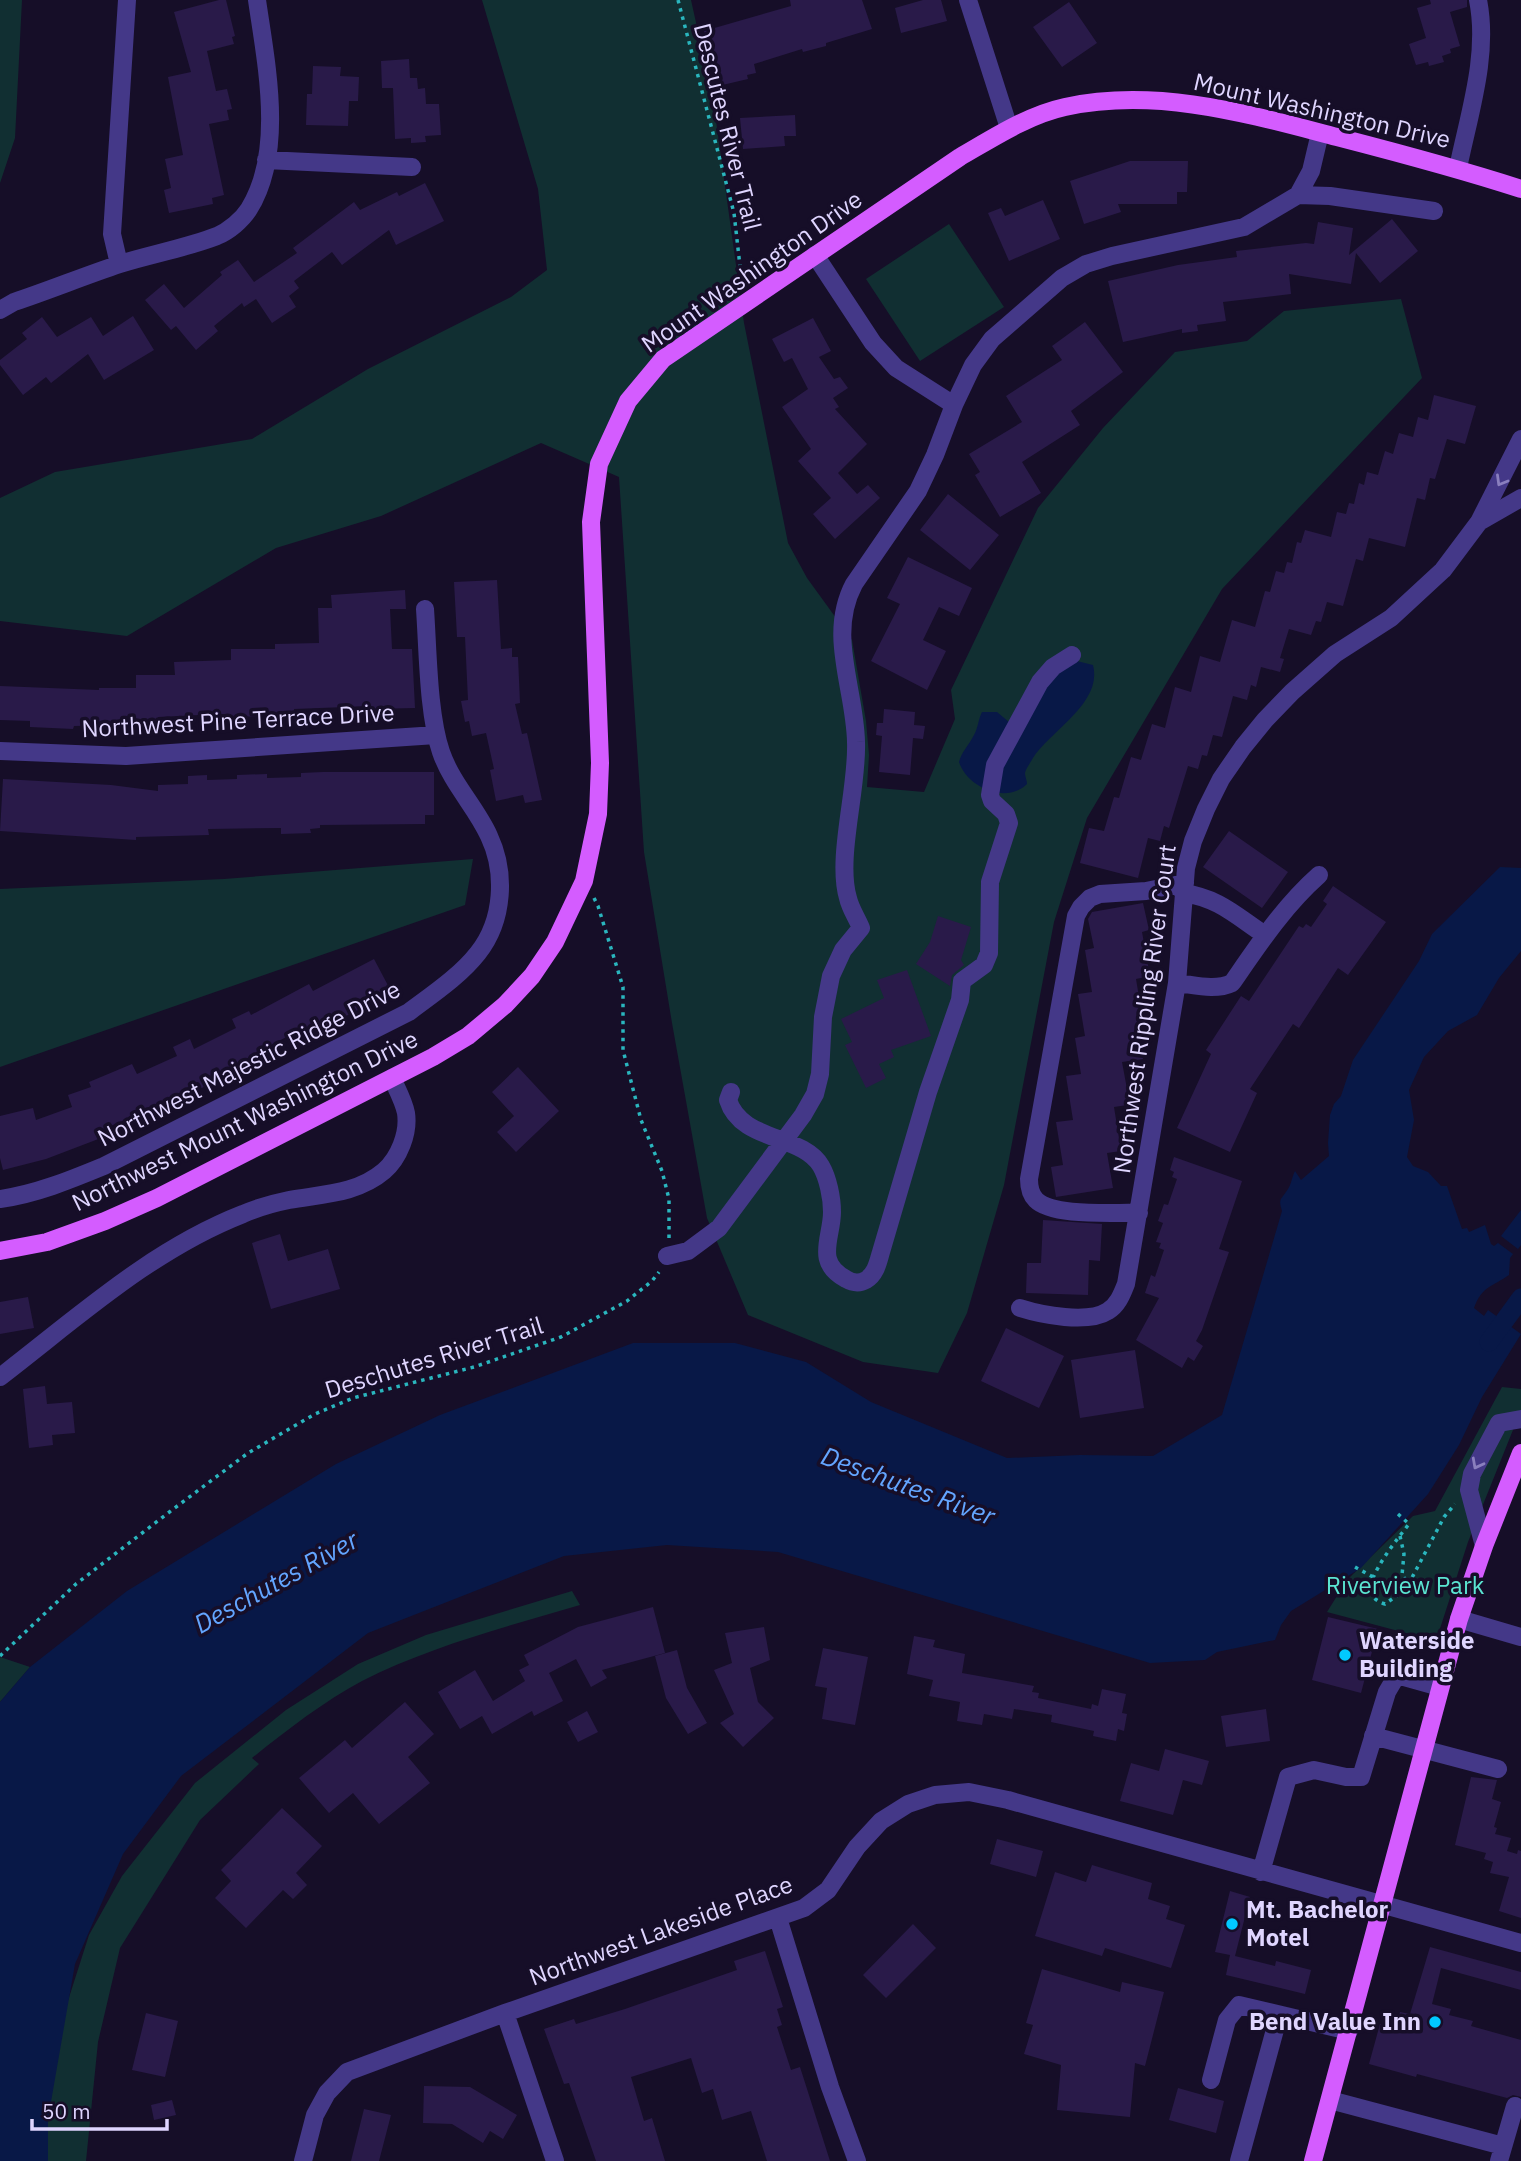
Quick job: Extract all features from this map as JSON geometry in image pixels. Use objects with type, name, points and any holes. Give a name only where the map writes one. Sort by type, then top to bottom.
[{"type":"main road","name":"Mount Washington Drive","points":[[468,1036],[505,1005],[531,976],[555,942],[584,881],[598,814],[600,763],[591,522],[599,464],[628,401],[663,359],[960,157],[1009,128],[1063,108],[1110,101],[1171,101],[1225,109],[1458,168],[1521,189]]},
{"type":"main road","name":"Northwest Mount Washington Drive","points":[[0,1251],[47,1242],[157,1198],[393,1078],[468,1036]]},
{"type":"main road","points":[[1314,2161],[1459,1619],[1484,1546],[1519,1464]]},
{"type":"street","points":[[119,264],[112,234],[127,0]]},
{"type":"street","points":[[0,310],[14,302],[119,264],[219,235],[235,224],[249,209],[267,160],[270,93],[257,0]]},
{"type":"street","points":[[968,0],[1009,128]]},
{"type":"street","points":[[1458,168],[1478,75],[1482,17],[1478,0]]},
{"type":"street","points":[[667,1256],[688,1251],[719,1228],[784,1142],[815,1094],[820,1074],[823,1017],[831,976],[842,950],[861,928],[847,898],[845,864],[856,770],[856,741],[842,649],[845,600],[918,491],[973,365],[992,339],[1062,278],[1086,264],[1244,228],[1298,195],[1311,171],[1320,133]]},
{"type":"street","points":[[267,160],[412,167]]},
{"type":"street","points":[[1298,195],[1330,196],[1434,211]]},
{"type":"street","points":[[815,255],[873,343],[896,368],[954,405]]},
{"type":"street","name":"Northwest Rippling River Court","points":[[1020,1308],[1042,1315],[1092,1318],[1108,1311],[1119,1300],[1126,1284],[1177,983],[1184,888],[1193,841],[1221,779],[1265,720],[1335,654],[1391,618],[1443,570],[1479,522],[1521,439]]},
{"type":"street","name":"Northwest Rippling River Court","points":[[1479,522],[1521,498]]},
{"type":"street","name":"Northwest Majestic Ridge Drive","points":[[0,1199],[62,1183],[104,1166],[410,1012],[439,990],[477,954],[488,939],[494,922],[501,876],[488,834],[448,769],[436,735],[425,609]]},
{"type":"street","points":[[731,1092],[728,1100],[737,1118],[807,1152],[820,1164],[826,1177],[832,1214],[827,1237],[829,1263],[839,1275],[850,1281],[858,1283],[867,1279],[874,1273],[881,1252],[928,1093],[957,1010],[962,981],[984,965],[989,953],[990,882],[1009,822],[1006,814],[992,801],[990,795],[995,765],[1040,682],[1053,667],[1072,655]]},
{"type":"street","name":"Northwest Pine Terrace Drive","points":[[0,751],[126,756],[436,735]]},
{"type":"street","points":[[1177,983],[1214,987],[1232,982],[1298,893],[1319,875]]},
{"type":"street","points":[[1139,1213],[1053,1210],[1034,1199],[1030,1190],[1029,1179],[1076,916],[1081,906],[1100,894],[1184,888],[1214,900],[1265,935]]},
{"type":"street","points":[[0,1377],[142,1267],[177,1247],[242,1214],[286,1200],[336,1194],[362,1186],[385,1171],[398,1155],[405,1132],[406,1113],[393,1078]]},
{"type":"street","points":[[1484,1546],[1469,1490],[1472,1474],[1499,1423],[1521,1419]]},
{"type":"street","points":[[1459,1619],[1521,1637]]},
{"type":"street","points":[[1261,1872],[1288,1777],[1314,1770],[1346,1777],[1361,1777],[1387,1692],[1397,1675],[1440,1687]]},
{"type":"street","points":[[1373,1736],[1498,1769]]},
{"type":"street","name":"Northwest Lakeside Place","points":[[303,2161],[315,2115],[327,2093],[347,2072],[505,2013],[804,1908],[828,1890],[857,1847],[881,1821],[908,1804],[934,1795],[969,1792],[1008,1800],[1521,1943]]},
{"type":"street","points":[[778,1918],[830,2087],[857,2161]]},
{"type":"street","points":[[1211,2080],[1227,2020],[1240,2005],[1349,2031]]},
{"type":"street","points":[[505,2013],[555,2161]]},
{"type":"street","points":[[1239,2161],[1279,2015]]},
{"type":"street","points":[[1330,2100],[1501,2154],[1514,2106]]},
{"type":"path","name":"Descutes River Trail","points":[[678,0],[734,213],[743,304]]},
{"type":"path","points":[[584,881],[598,906],[623,987],[623,1050],[641,1120],[662,1171],[669,1199],[667,1256]]},
{"type":"path","name":"Deschutes River Trail","points":[[0,1656],[76,1584],[248,1453],[315,1414],[354,1398],[474,1367],[561,1337],[627,1301],[652,1282],[667,1256]]},
{"type":"path","points":[[1398,1514],[1409,1524],[1370,1585],[1371,1595],[1385,1604],[1406,1589],[1444,1517],[1469,1490]]},
{"type":"path","points":[[1400,1536],[1404,1554],[1402,1575],[1408,1584]]},
{"type":"path","points":[[1354,1567],[1373,1577]]},
{"type":"green space","points":[[0,0],[22,0],[15,138],[0,183]]},
{"type":"green space","points":[[482,0],[691,0],[713,99],[744,323],[788,543],[807,578],[852,640],[866,721],[869,755],[867,787],[924,792],[955,719],[951,690],[1038,508],[1103,428],[1175,352],[1247,341],[1284,311],[1401,299],[1422,378],[1222,589],[1087,818],[1054,922],[1004,1185],[967,1313],[938,1373],[863,1362],[748,1315],[707,1218],[644,852],[619,477],[541,443],[381,516],[276,548],[127,636],[0,621],[0,498],[55,472],[252,439],[368,369],[511,297],[547,270],[538,189]]},
{"type":"green space","points":[[949,224],[1004,307],[920,361],[866,279]]},
{"type":"green space","points":[[473,859],[465,905],[0,1067],[0,889],[224,879]]},
{"type":"green space","name":"Riverview Park","points":[[1502,1387],[1521,1389],[1521,1410],[1468,1542],[1436,1641],[1327,1612],[1347,1580],[1413,1516],[1435,1511]]},
{"type":"green space","points":[[572,1591],[580,1605],[442,1647],[362,1681],[319,1707],[252,1758],[259,1764],[200,1820],[120,1948],[98,2042],[86,2161],[44,2161],[57,2035],[89,1935],[122,1876],[195,1783],[286,1710],[358,1664],[426,1635]]},
{"type":"green space","points":[[0,1657],[30,1667],[0,1702]]},
{"type":"water","points":[[1077,661],[1093,665],[1094,679],[1090,692],[1073,716],[1033,758],[1025,773],[1027,784],[1009,793],[998,793],[970,779],[959,762],[982,712],[997,712],[1009,722],[1002,770],[1008,753],[1040,695],[1055,675]]},
{"type":"water","name":"Deschutes River","points":[[1500,867],[1521,868],[1521,951],[1499,978],[1477,1015],[1448,1031],[1424,1057],[1409,1090],[1414,1120],[1407,1157],[1413,1166],[1428,1172],[1441,1186],[1447,1186],[1462,1229],[1467,1228],[1469,1232],[1485,1225],[1491,1244],[1494,1246],[1498,1243],[1513,1254],[1510,1258],[1509,1275],[1484,1291],[1474,1308],[1484,1316],[1488,1310],[1521,1334],[1482,1397],[1459,1445],[1428,1494],[1361,1568],[1291,1611],[1275,1640],[1217,1652],[1205,1660],[1150,1663],[778,1552],[667,1545],[564,1556],[368,1633],[181,1776],[123,1854],[75,1964],[48,2119],[48,2161],[0,2161],[0,1702],[30,1667],[127,1591],[336,1464],[440,1415],[633,1343],[735,1343],[806,1362],[871,1402],[1007,1458],[1153,1456],[1222,1415],[1282,1211],[1281,1199],[1295,1171],[1301,1180],[1329,1156],[1330,1115],[1341,1096],[1353,1060],[1419,961],[1432,934]]},
{"type":"water","points":[[1521,1210],[1521,1245],[1518,1249],[1501,1236]]},
{"type":"building","points":[[226,0],[235,36],[232,37],[234,44],[207,51],[216,91],[227,89],[232,109],[227,110],[229,120],[209,124],[224,195],[212,198],[213,204],[169,213],[164,190],[171,188],[165,159],[183,155],[168,77],[191,72],[174,12]]},
{"type":"building","points":[[790,0],[862,0],[872,29],[826,43],[826,46],[803,52],[802,49],[754,64],[756,73],[747,75],[748,79],[718,86],[704,31],[791,6]]},
{"type":"building","points":[[923,0],[941,0],[947,21],[901,33],[895,8]]},
{"type":"building","points":[[1430,0],[1467,0],[1467,7],[1450,12],[1460,46],[1450,49],[1451,53],[1442,56],[1444,62],[1429,66],[1428,62],[1416,65],[1409,44],[1426,38],[1417,8],[1431,4]]},
{"type":"building","points":[[1069,2],[1097,43],[1062,67],[1033,27]]},
{"type":"building","points":[[409,59],[410,78],[417,78],[418,89],[425,88],[426,104],[439,104],[441,135],[425,136],[426,142],[411,143],[411,138],[395,139],[393,88],[382,88],[381,61]]},
{"type":"building","points":[[313,66],[341,67],[340,76],[359,77],[358,101],[349,101],[348,126],[306,125],[307,94],[312,94]]},
{"type":"building","points":[[795,115],[796,136],[784,136],[785,146],[743,149],[740,118]]},
{"type":"building","points":[[1130,161],[1188,161],[1187,192],[1177,192],[1177,204],[1118,204],[1121,212],[1084,224],[1070,181]]},
{"type":"building","points":[[425,183],[444,221],[396,245],[389,230],[342,265],[332,252],[294,281],[299,288],[289,296],[296,307],[272,323],[256,299],[244,307],[242,303],[214,326],[218,331],[196,350],[176,326],[171,330],[145,300],[164,284],[184,308],[222,275],[220,272],[238,260],[254,282],[297,253],[293,248],[354,202],[360,210],[397,192],[399,196]]},
{"type":"building","points":[[1043,200],[1060,239],[1009,261],[988,213],[1001,208],[1005,216]]},
{"type":"building","points":[[1392,219],[1418,251],[1380,283],[1356,253],[1351,284],[1289,274],[1291,294],[1223,302],[1226,321],[1197,325],[1198,331],[1182,333],[1182,329],[1123,342],[1108,281],[1178,265],[1237,257],[1236,251],[1314,244],[1318,222],[1353,228],[1349,255]]},
{"type":"building","points":[[133,316],[154,350],[104,380],[88,354],[51,383],[46,377],[23,395],[0,365],[0,360],[27,339],[22,333],[42,317],[57,337],[91,317],[103,336]]},
{"type":"building","points":[[813,318],[831,351],[819,357],[834,379],[840,377],[848,388],[833,398],[839,407],[835,409],[867,444],[838,473],[857,494],[868,485],[880,498],[835,539],[813,514],[831,498],[798,461],[811,449],[782,407],[808,389],[792,358],[784,362],[772,339]]},
{"type":"building","points":[[1085,322],[1123,372],[1071,411],[1080,425],[1022,462],[1041,493],[1000,517],[975,475],[980,472],[969,454],[1022,422],[1006,396],[1062,360],[1052,346]]},
{"type":"building","points":[[1434,395],[1476,406],[1465,444],[1447,439],[1435,479],[1430,478],[1425,500],[1417,498],[1405,547],[1369,538],[1363,561],[1356,559],[1343,606],[1327,602],[1321,622],[1316,621],[1311,635],[1289,629],[1280,658],[1284,659],[1280,672],[1261,667],[1256,687],[1251,685],[1247,700],[1233,696],[1222,737],[1213,735],[1207,756],[1202,755],[1198,769],[1188,766],[1169,828],[1164,826],[1160,841],[1148,838],[1138,878],[1080,863],[1089,828],[1104,831],[1114,797],[1119,798],[1131,757],[1141,760],[1152,724],[1165,728],[1175,687],[1191,692],[1200,656],[1220,662],[1232,620],[1255,627],[1265,591],[1270,592],[1276,571],[1284,573],[1287,562],[1292,563],[1297,542],[1301,543],[1305,530],[1331,537],[1337,512],[1346,514],[1349,503],[1354,504],[1359,483],[1364,485],[1367,472],[1378,475],[1385,451],[1393,454],[1399,433],[1413,437],[1418,417],[1428,420]]},
{"type":"building","points":[[948,494],[999,535],[970,570],[920,530]]},
{"type":"building","points":[[908,557],[972,588],[959,616],[939,607],[923,640],[946,651],[927,690],[871,661],[900,604],[887,598]]},
{"type":"building","points":[[497,580],[501,649],[512,648],[512,657],[518,657],[520,703],[515,704],[522,734],[527,733],[542,800],[525,803],[523,795],[496,801],[490,770],[494,769],[486,733],[472,736],[469,721],[465,722],[461,701],[468,700],[465,637],[457,637],[454,582]]},
{"type":"building","points":[[405,590],[406,609],[390,609],[392,649],[412,649],[415,708],[371,709],[371,706],[294,709],[294,718],[238,716],[238,726],[220,726],[220,714],[158,717],[158,729],[128,729],[127,725],[74,726],[73,729],[30,727],[30,721],[0,720],[0,686],[99,690],[136,688],[136,675],[175,675],[174,662],[231,660],[231,649],[275,649],[275,644],[319,643],[318,608],[332,608],[331,595]]},
{"type":"building","points":[[884,709],[915,712],[914,725],[925,726],[923,739],[913,738],[910,775],[879,772],[882,736],[876,735],[877,723],[883,723]]},
{"type":"building","points":[[434,772],[434,815],[425,815],[425,824],[320,825],[320,828],[310,829],[311,833],[281,834],[281,828],[208,829],[209,835],[136,837],[136,840],[0,831],[3,779],[111,785],[158,791],[158,785],[188,784],[188,776],[207,775],[207,780],[267,774],[267,778],[301,777],[301,773]]},
{"type":"building","points":[[1229,831],[1288,872],[1262,908],[1203,867]]},
{"type":"building","points":[[1333,886],[1386,922],[1348,975],[1338,968],[1299,1028],[1293,1024],[1250,1089],[1257,1093],[1230,1152],[1177,1128],[1211,1054],[1206,1050],[1241,996],[1249,1001],[1299,926],[1303,928],[1306,924],[1311,927],[1327,904],[1323,901]]},
{"type":"building","points":[[1143,903],[1149,930],[1142,932],[1150,976],[1136,979],[1143,1021],[1137,1022],[1143,1059],[1122,1062],[1127,1089],[1131,1089],[1134,1104],[1114,1107],[1121,1151],[1107,1153],[1113,1188],[1056,1197],[1051,1167],[1063,1165],[1056,1122],[1073,1120],[1066,1076],[1081,1074],[1075,1038],[1085,1036],[1078,994],[1092,992],[1085,950],[1094,948],[1088,919],[1092,912]]},
{"type":"building","points":[[938,916],[971,927],[961,960],[964,965],[952,975],[950,986],[916,964],[930,942]]},
{"type":"building","points":[[374,959],[392,993],[300,1039],[296,1032],[267,1047],[271,1054],[153,1112],[154,1115],[140,1120],[138,1115],[98,1131],[101,1138],[46,1159],[3,1170],[0,1158],[0,1116],[33,1108],[36,1120],[72,1107],[68,1095],[91,1087],[89,1082],[132,1064],[137,1074],[177,1056],[173,1047],[190,1039],[194,1049],[236,1028],[232,1019],[249,1011],[251,1015],[309,984],[313,991]]},
{"type":"building","points":[[907,970],[931,1036],[891,1050],[894,1057],[879,1064],[886,1078],[866,1088],[845,1045],[852,1042],[841,1019],[884,998],[877,980]]},
{"type":"building","points":[[518,1067],[559,1111],[516,1152],[497,1132],[514,1116],[492,1092]]},
{"type":"building","points":[[1174,1157],[1242,1181],[1219,1249],[1229,1252],[1196,1341],[1203,1346],[1194,1361],[1188,1357],[1182,1368],[1136,1340],[1159,1298],[1145,1293],[1151,1275],[1155,1277],[1164,1250],[1159,1248],[1161,1243],[1156,1242],[1163,1223],[1158,1221],[1164,1204],[1168,1205],[1177,1179],[1172,1177],[1174,1172],[1170,1170]]},
{"type":"building","points":[[1043,1220],[1102,1224],[1100,1261],[1089,1260],[1088,1295],[1026,1293],[1027,1263],[1041,1263]]},
{"type":"building","points":[[280,1234],[288,1261],[328,1249],[340,1289],[271,1309],[252,1243]]},
{"type":"building","points":[[28,1297],[34,1328],[0,1334],[0,1302]]},
{"type":"building","points":[[1006,1328],[1064,1356],[1039,1408],[981,1381]]},
{"type":"building","points":[[1135,1350],[1144,1408],[1080,1418],[1071,1360]]},
{"type":"building","points":[[45,1386],[47,1404],[72,1402],[75,1433],[52,1435],[53,1445],[29,1448],[23,1389]]},
{"type":"building","points":[[653,1607],[665,1653],[602,1670],[607,1678],[591,1687],[576,1659],[549,1673],[563,1701],[534,1716],[532,1711],[492,1734],[482,1716],[460,1729],[438,1692],[475,1670],[493,1701],[525,1681],[519,1670],[529,1665],[524,1655],[578,1627]]},
{"type":"building","name":"Waterside Building","points":[[1328,1617],[1378,1629],[1361,1693],[1312,1680]]},
{"type":"building","points":[[764,1627],[770,1660],[750,1668],[758,1702],[774,1718],[743,1747],[720,1723],[734,1714],[714,1670],[732,1663],[725,1633]]},
{"type":"building","points":[[914,1636],[935,1640],[933,1647],[965,1654],[962,1673],[1034,1686],[1032,1692],[1039,1693],[1038,1698],[1091,1709],[1092,1704],[1098,1706],[1102,1689],[1126,1694],[1122,1713],[1127,1714],[1124,1731],[1118,1729],[1116,1741],[1093,1736],[1094,1731],[1051,1722],[1052,1715],[1014,1709],[1012,1719],[984,1714],[982,1725],[957,1721],[960,1702],[929,1696],[933,1680],[907,1674]]},
{"type":"building","points":[[823,1648],[868,1657],[855,1725],[822,1719],[827,1688],[815,1686]]},
{"type":"building","points":[[677,1650],[687,1688],[707,1723],[688,1734],[666,1698],[655,1656]]},
{"type":"building","points":[[405,1702],[434,1734],[408,1757],[430,1783],[379,1824],[353,1793],[329,1813],[299,1778],[345,1740],[352,1748]]},
{"type":"building","points":[[1266,1709],[1270,1741],[1226,1747],[1221,1716]]},
{"type":"building","points":[[587,1711],[598,1732],[578,1742],[567,1722]]},
{"type":"building","points":[[1165,1749],[1209,1761],[1202,1785],[1183,1780],[1173,1815],[1120,1801],[1131,1763],[1159,1771]]},
{"type":"building","points":[[1471,1777],[1497,1780],[1492,1799],[1501,1802],[1494,1827],[1497,1828],[1495,1834],[1511,1838],[1507,1851],[1517,1854],[1518,1850],[1521,1851],[1521,1918],[1499,1911],[1509,1877],[1490,1873],[1493,1862],[1484,1859],[1486,1853],[1455,1845]]},
{"type":"building","points":[[282,1808],[322,1846],[296,1873],[307,1885],[293,1899],[283,1890],[246,1928],[215,1898],[231,1881],[221,1870]]},
{"type":"building","points":[[997,1839],[1043,1851],[1036,1877],[990,1864]]},
{"type":"building","points":[[1092,1865],[1152,1883],[1148,1899],[1170,1906],[1166,1919],[1185,1925],[1171,1968],[1105,1948],[1102,1956],[1035,1936],[1055,1872],[1086,1882]]},
{"type":"building","name":"Mt. Bachelor Motel","points":[[1230,1891],[1250,1897],[1235,1956],[1275,1966],[1276,1961],[1311,1970],[1305,1994],[1226,1975],[1230,1955],[1215,1952]]},
{"type":"building","points":[[913,1924],[936,1948],[886,1998],[863,1975]]},
{"type":"building","points":[[1430,1947],[1521,1972],[1521,1990],[1441,1968],[1432,2004],[1451,2009],[1449,2015],[1473,2021],[1471,2026],[1521,2040],[1521,2097],[1513,2095],[1507,2098],[1369,2064],[1380,2024],[1396,2029],[1400,2012],[1410,2014]]},
{"type":"building","points":[[765,1951],[783,2007],[777,2009],[782,2025],[777,2027],[791,2070],[800,2067],[830,2161],[767,2161],[751,2111],[722,2120],[713,2089],[702,2093],[691,2058],[631,2077],[644,2121],[652,2118],[665,2161],[596,2161],[569,2083],[564,2084],[544,2029],[574,2019],[576,2024],[737,1970],[734,1961]]},
{"type":"building","points":[[1042,1969],[1120,1992],[1122,1982],[1164,1992],[1145,2066],[1135,2063],[1130,2117],[1057,2110],[1061,2065],[1024,2054],[1033,2025],[1026,2023]]},
{"type":"building","points":[[146,2013],[178,2021],[165,2077],[132,2070]]},
{"type":"building","points":[[424,2086],[470,2087],[517,2115],[503,2139],[490,2131],[483,2143],[452,2124],[423,2123]]},
{"type":"building","points":[[1178,2088],[1224,2101],[1216,2133],[1169,2120]]},
{"type":"building","points":[[172,2100],[176,2115],[154,2120],[151,2105]]},
{"type":"building","points":[[364,2109],[391,2115],[379,2161],[351,2161]]},
{"type":"waterway","points":[[1489,1342],[1521,1298]]},
{"type":"place","name":"Waterside Building","points":[[1345,1655]]},
{"type":"place","name":"Mt. Bachelor Motel","points":[[1232,1924]]},
{"type":"place","name":"Bend Value Inn","points":[[1435,2022]]}]
